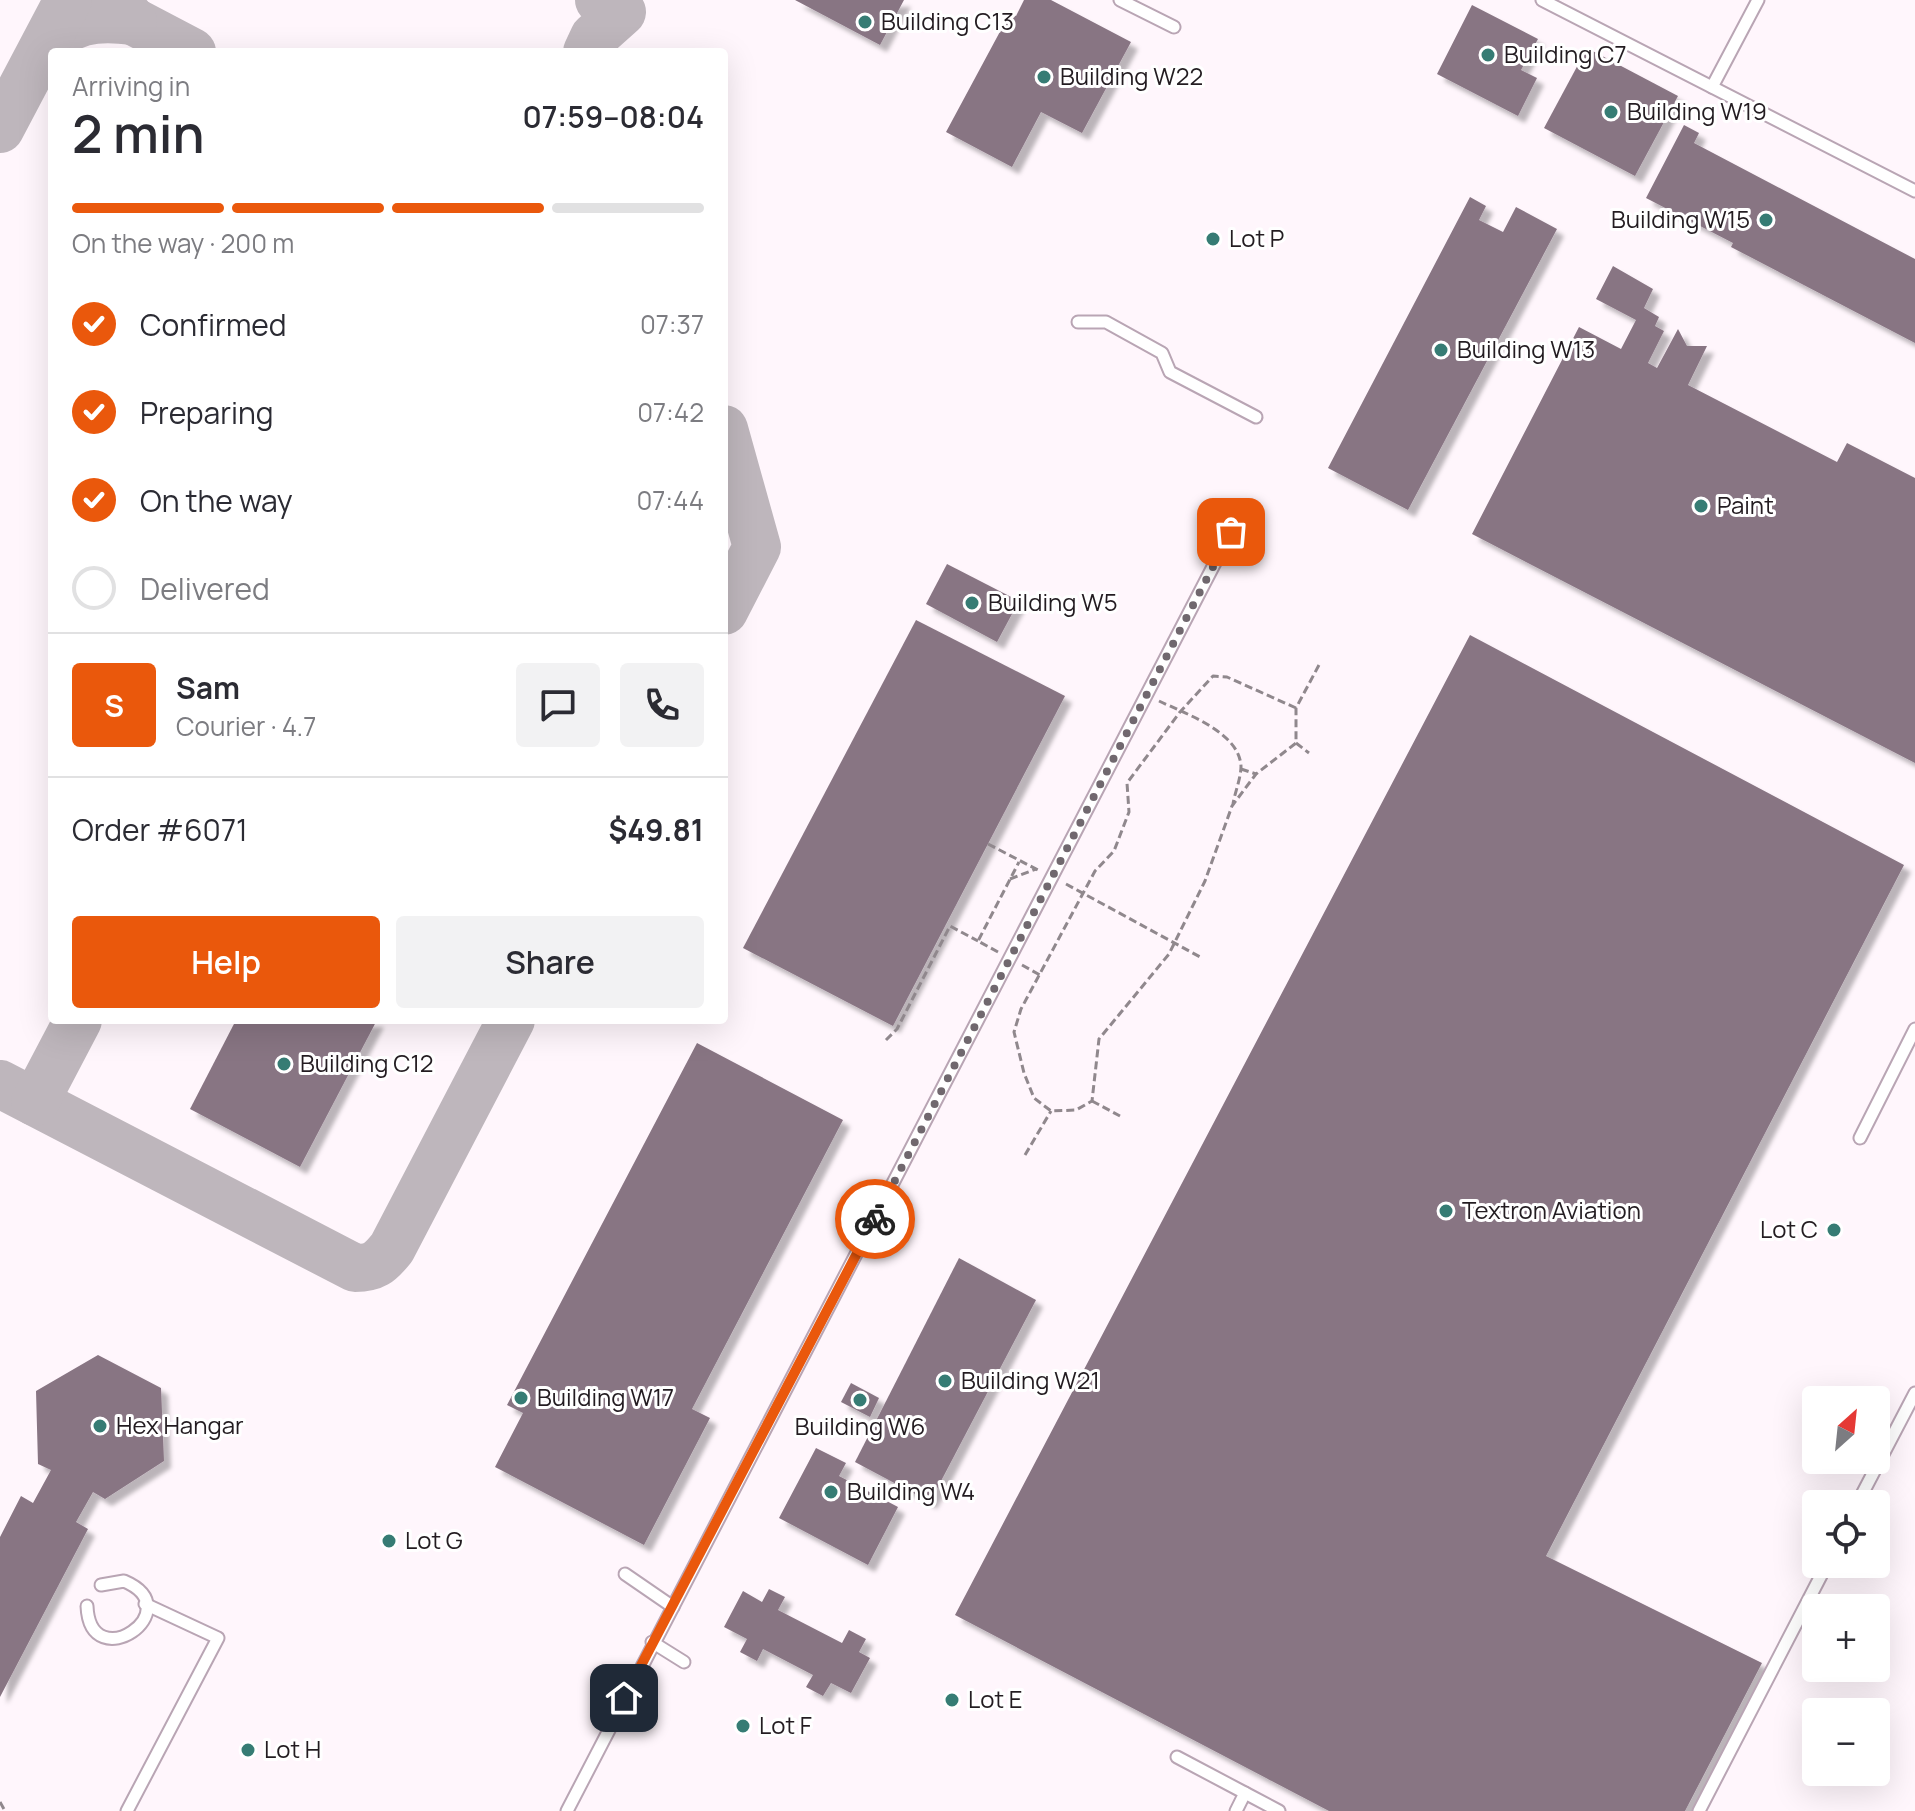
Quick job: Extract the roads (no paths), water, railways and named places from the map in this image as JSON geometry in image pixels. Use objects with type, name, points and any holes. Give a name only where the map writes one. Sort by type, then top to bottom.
[{"type":"lane","points":[[1120,0],[1174,27]]},
{"type":"lane","points":[[1542,0],[1915,191]]},
{"type":"lane","points":[[1712,87],[1758,0]]},
{"type":"lane","points":[[1078,322],[1106,322],[1162,353],[1170,372],[1256,417]]},
{"type":"lane","points":[[567,1811],[652,1642],[673,1607],[1231,532]]},
{"type":"lane","points":[[1860,1138],[1915,1029]]},
{"type":"lane","points":[[1864,1490],[1915,1393]]},
{"type":"lane","points":[[625,1574],[673,1607]]},
{"type":"lane","points":[[1699,1811],[1820,1578]]},
{"type":"lane","points":[[87,1606],[88,1615],[98,1632],[116,1639],[134,1634],[141,1627],[145,1604],[140,1591],[124,1581],[101,1585]]},
{"type":"lane","points":[[127,1811],[218,1638],[145,1604]]},
{"type":"lane","points":[[652,1642],[684,1662]]},
{"type":"lane","points":[[1177,1757],[1279,1811]]},
{"type":"lane","points":[[1236,1811],[1245,1793]]},
{"type":"place","name":"Building C13","points":[[865,22]]},
{"type":"place","name":"Building C7","points":[[1488,55]]},
{"type":"place","name":"Building W22","points":[[1044,77]]},
{"type":"place","name":"Building W19","points":[[1611,112]]},
{"type":"place","name":"Building W15","points":[[1766,220]]},
{"type":"place","name":"Lot P","points":[[1213,239]]},
{"type":"place","name":"Building W13","points":[[1441,350]]},
{"type":"place","name":"Paint","points":[[1701,506]]},
{"type":"place","name":"Building W5","points":[[972,603]]},
{"type":"place","name":"Building C12","points":[[284,1064]]},
{"type":"place","name":"Textron Aviation","points":[[1446,1211]]},
{"type":"place","name":"Lot C","points":[[1834,1230]]},
{"type":"place","name":"Building W21","points":[[945,1381]]},
{"type":"place","name":"Building W17","points":[[521,1398]]},
{"type":"place","name":"Building W6","points":[[860,1400]]},
{"type":"place","name":"Hex Hangar","points":[[100,1426]]},
{"type":"place","name":"Building W4","points":[[831,1492]]},
{"type":"place","name":"Lot G","points":[[389,1541]]},
{"type":"place","name":"Lot E","points":[[952,1700]]},
{"type":"place","name":"Lot F","points":[[743,1726]]},
{"type":"place","name":"Lot H","points":[[248,1750]]}]
